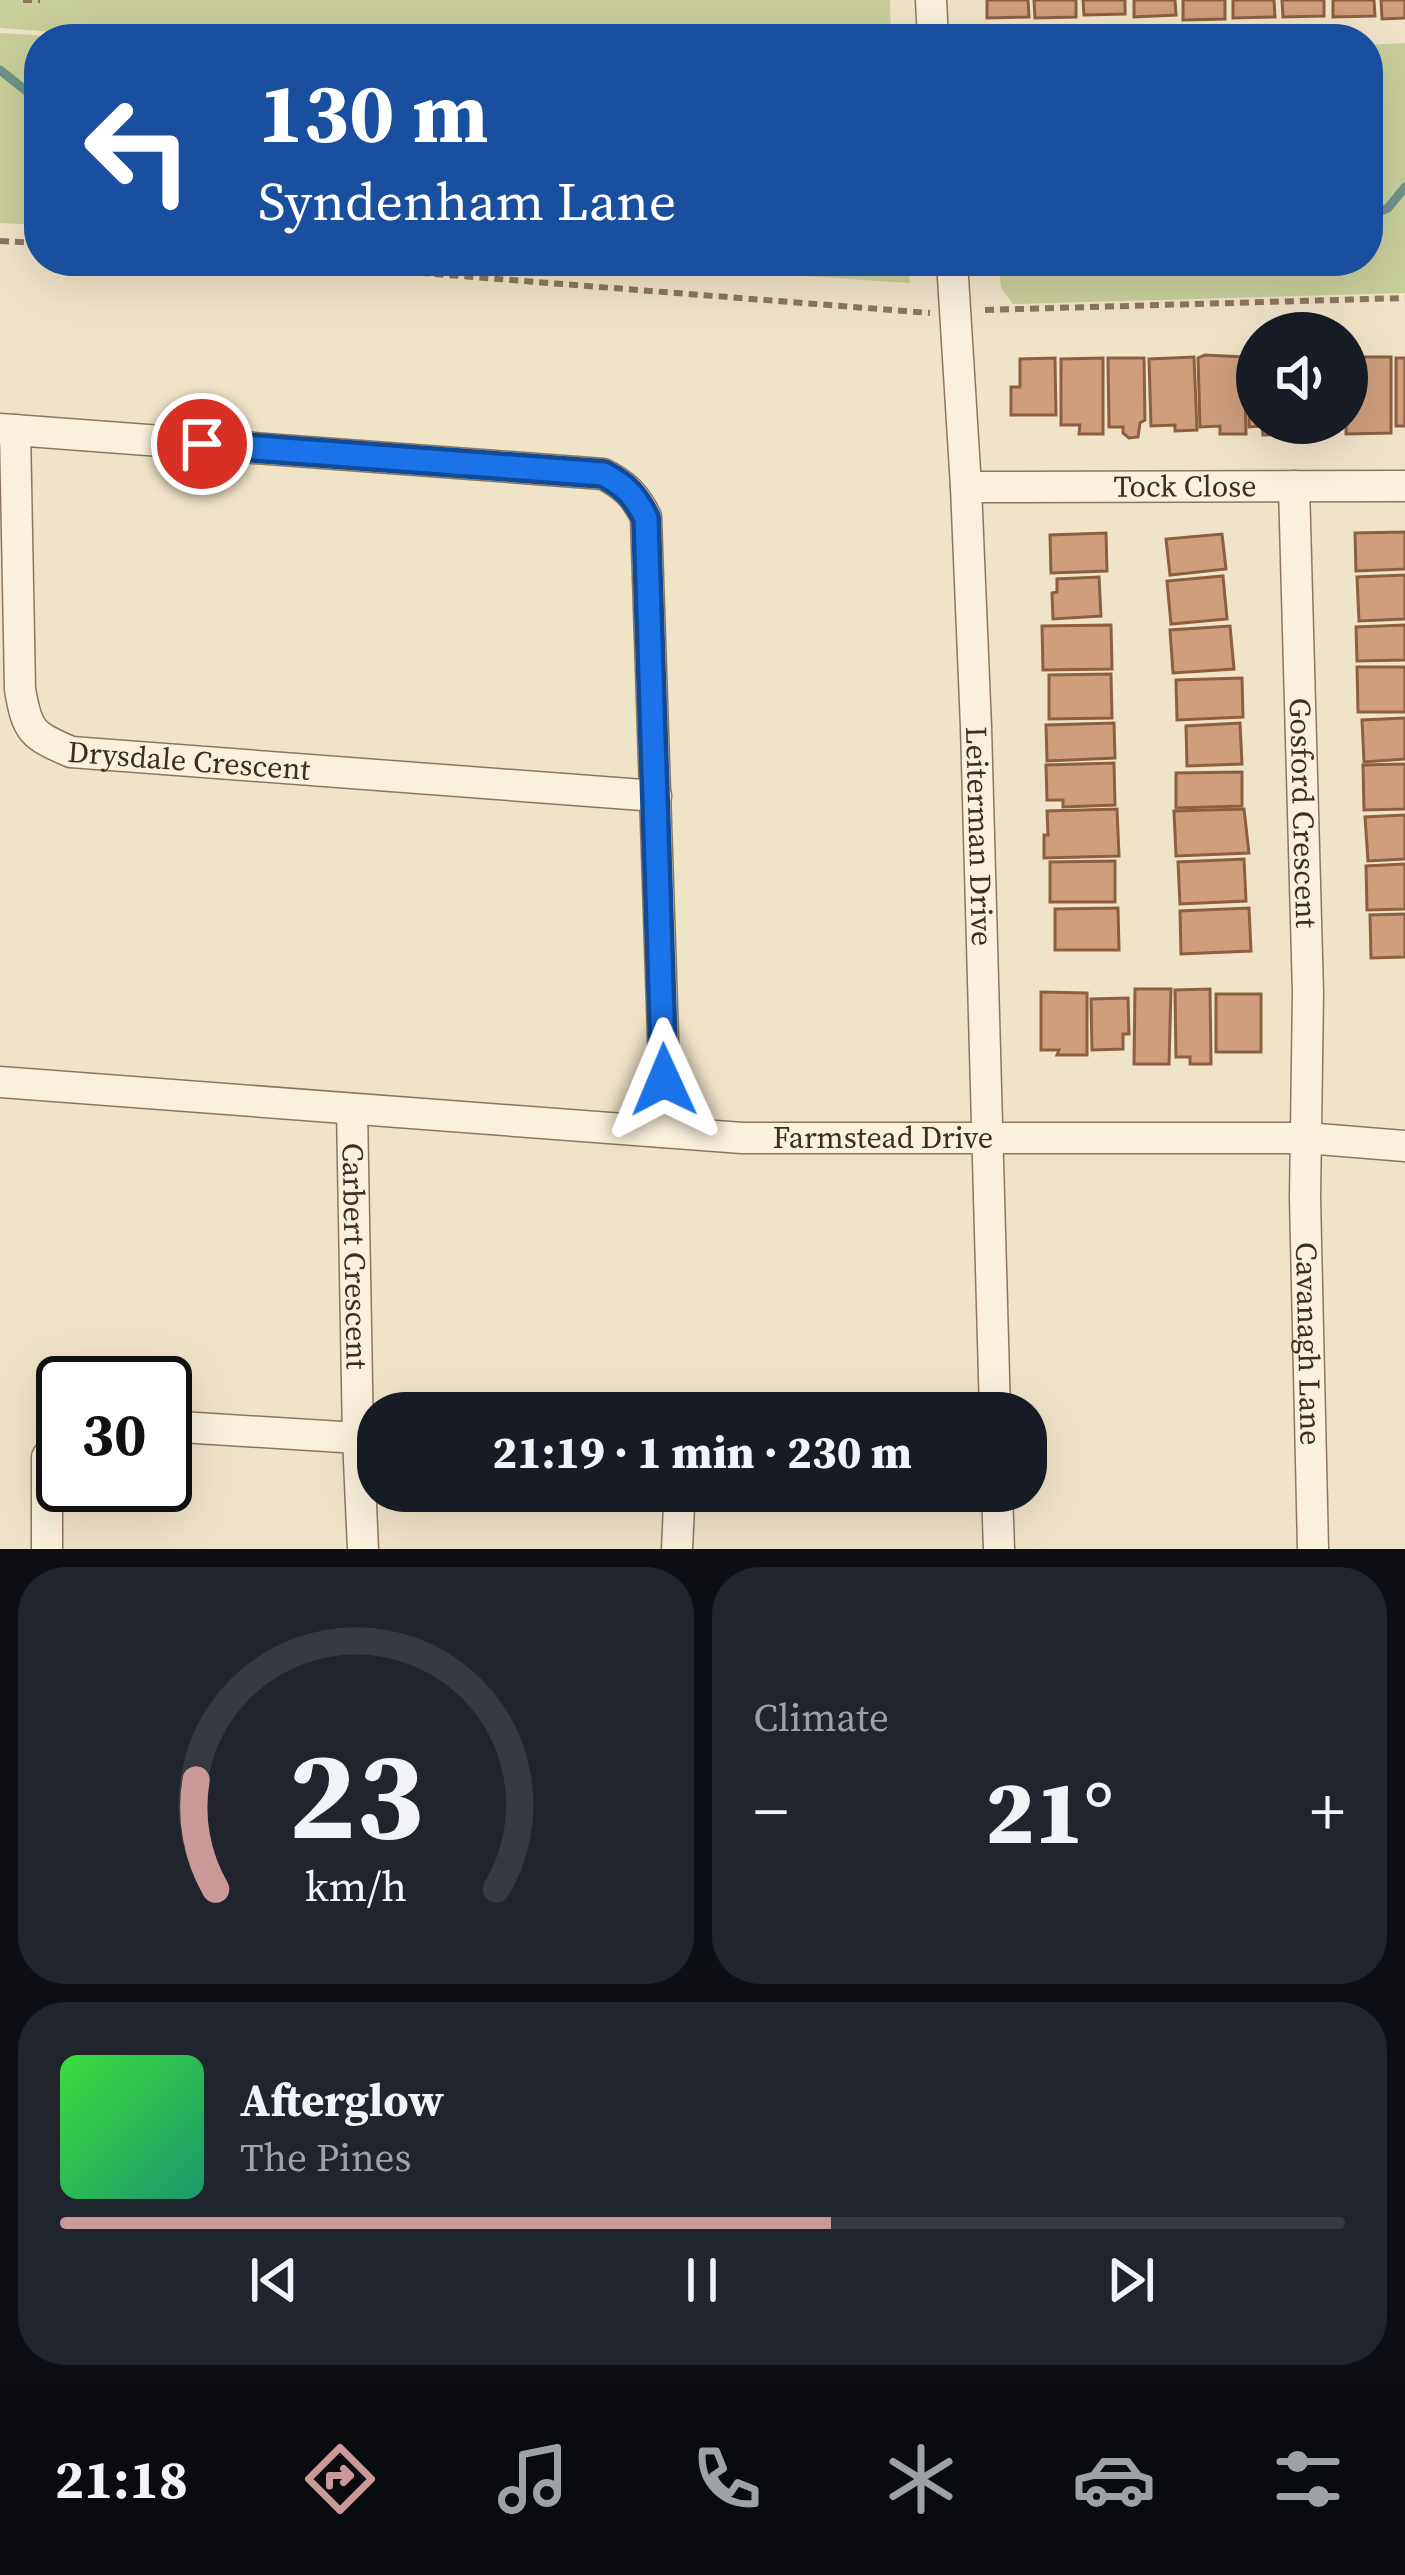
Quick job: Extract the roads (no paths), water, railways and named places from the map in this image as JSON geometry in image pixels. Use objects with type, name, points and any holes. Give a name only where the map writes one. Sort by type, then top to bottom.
[{"type":"street","name":"Leiterman Drive","points":[[953,276],[966,487],[995,1392]]},
{"type":"street","name":"Drysdale Crescent","points":[[8,429],[20,689],[25,716],[40,739],[71,752],[656,796]]},
{"type":"street","points":[[8,429],[603,474],[623,484],[646,518],[664,1068],[662,1132]]},
{"type":"street","name":"Tock Close","points":[[966,487],[1405,486]]},
{"type":"street","name":"Gosford Crescent","points":[[1294,487],[1308,993],[1306,1138]]},
{"type":"street","name":"Farmstead Drive","points":[[0,1082],[742,1138],[1306,1138],[1405,1146]]},
{"type":"street","name":"Carbert Crescent","points":[[352,1109],[357,1392]]},
{"type":"street","name":"Cavanagh Lane","points":[[1306,1138],[1313,1549]]},
{"type":"street","points":[[192,1428],[357,1438]]},
{"type":"street","points":[[47,1512],[47,1549]]},
{"type":"street","name":"Carbert Crescent","points":[[361,1512],[363,1549]]},
{"type":"street","points":[[676,1549],[679,1512]]},
{"type":"street","points":[[998,1512],[999,1549]]},
{"type":"waterway","points":[[0,70],[24,89]]},
{"type":"waterway","points":[[1383,210],[1405,187]]}]
